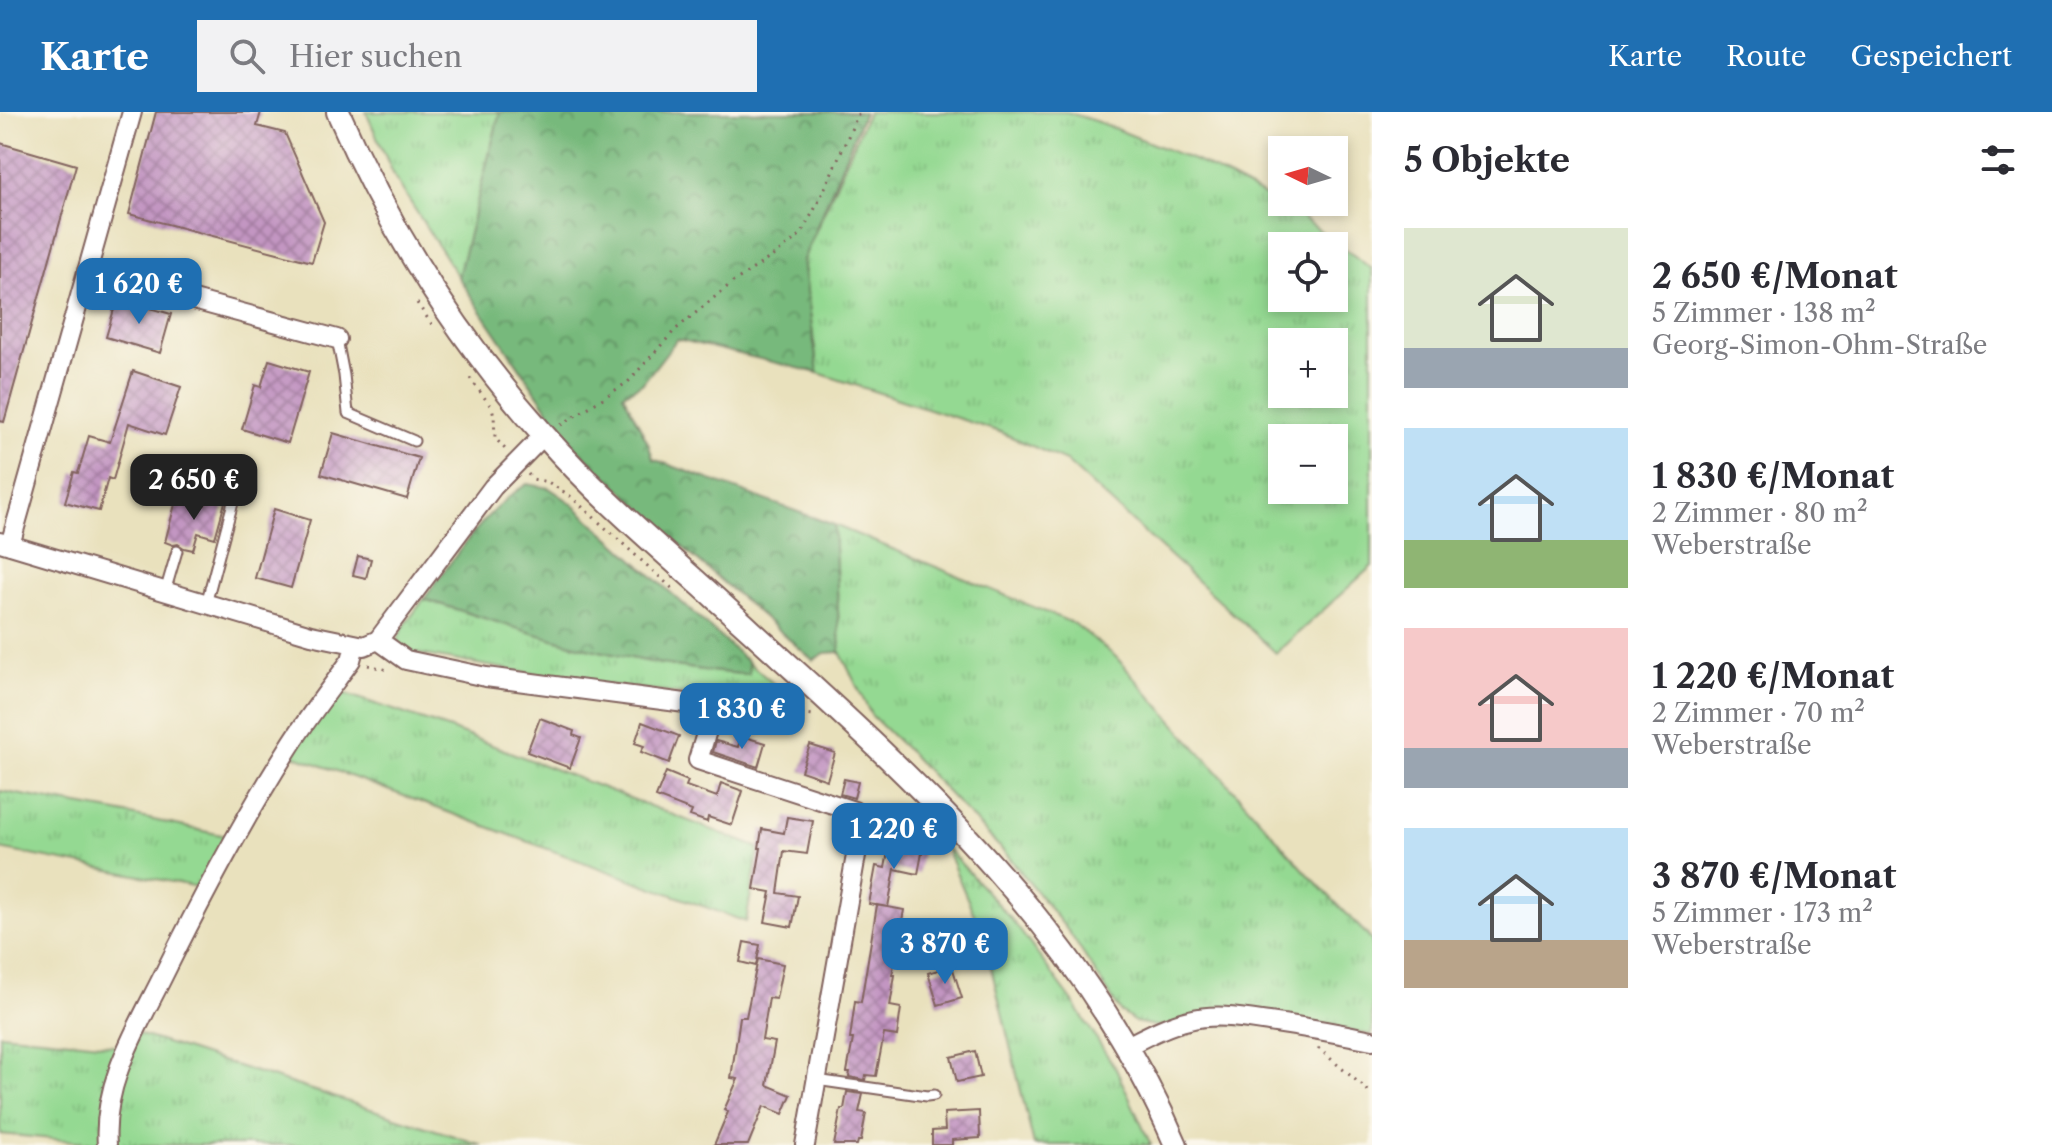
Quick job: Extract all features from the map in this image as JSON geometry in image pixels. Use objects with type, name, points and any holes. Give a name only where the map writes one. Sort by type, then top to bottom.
[{"type":"street","points":[[132,112],[5,543],[311,635],[364,646],[378,640],[493,487],[544,435]]},
{"type":"street","points":[[338,112],[396,231],[437,296],[504,388],[544,435],[630,522],[830,702],[935,803],[991,863],[1053,937],[1087,984],[1141,1071],[1176,1145]]},
{"type":"street","points":[[87,271],[337,339]]},
{"type":"street","points":[[378,640],[406,660],[486,677],[685,703],[731,706]]},
{"type":"street","points":[[107,1145],[107,1117],[114,1084],[129,1046],[186,929],[243,824],[295,739],[351,660],[355,645]]},
{"type":"street","points":[[710,721],[698,760],[859,815],[861,827],[805,1145]]},
{"type":"street","points":[[1127,1046],[1172,1025],[1210,1017],[1309,1028],[1372,1040]]},
{"type":"lane","points":[[337,339],[348,413],[414,441]]},
{"type":"lane","points":[[176,470],[237,487],[206,604]]},
{"type":"lane","points":[[165,592],[177,551]]},
{"type":"lane","points":[[816,1080],[934,1095]]},
{"type":"path","points":[[544,435],[628,382],[675,330],[733,282],[801,234],[859,112]]},
{"type":"path","points":[[517,462],[532,479],[548,482],[569,495],[673,589]]},
{"type":"path","points":[[731,706],[814,715],[816,712]]},
{"type":"path","points":[[859,815],[871,810],[919,812],[908,801]]},
{"type":"path","points":[[1309,1028],[1308,1036],[1318,1048],[1372,1094]]},
{"type":"green space","points":[[366,112],[500,112],[458,277],[395,178]]},
{"type":"green space","points":[[500,112],[864,112],[803,260],[818,373],[677,339],[642,384],[623,394],[653,459],[834,525],[840,652],[825,653],[813,660],[689,553],[570,442],[458,277]]},
{"type":"green space","points":[[868,112],[1067,112],[1101,123],[1203,164],[1268,198],[1268,216],[1300,216],[1322,232],[1268,232],[1268,312],[1348,312],[1348,251],[1372,269],[1372,566],[1276,653],[1066,461],[1000,432],[818,373],[803,260]]},
{"type":"green space","points":[[527,484],[549,488],[570,502],[748,662],[749,674],[681,667],[616,655],[424,599],[484,521]]},
{"type":"green space","points":[[834,525],[1075,624],[1116,657],[1306,872],[1372,940],[1372,1035],[1310,1024],[1155,1026],[1135,1022],[1121,1012],[1069,932],[1008,856],[871,715],[840,652]]},
{"type":"green space","points":[[424,599],[616,655],[715,672],[749,674],[748,662],[802,708],[797,710],[552,677],[408,652],[400,648],[397,642],[402,629]]},
{"type":"green space","points":[[334,690],[450,729],[759,848],[746,922],[290,754]]},
{"type":"green space","points":[[0,791],[235,838],[208,889],[0,849]]},
{"type":"green space","points":[[945,846],[1012,920],[1073,1002],[1116,1069],[1151,1145],[1034,1145],[984,938]]},
{"type":"green space","points":[[0,1034],[130,1047],[106,1144],[0,1134]]},
{"type":"green space","points":[[138,1034],[482,1145],[111,1145],[113,1108]]},
{"type":"building","points":[[156,112],[261,112],[257,126],[285,133],[324,222],[312,262],[129,214]]},
{"type":"building","points":[[0,143],[76,165],[4,422],[0,421]]},
{"type":"building","points":[[117,299],[171,314],[160,353],[106,337]]},
{"type":"building","points":[[269,360],[309,372],[288,443],[242,429],[255,385],[261,387]]},
{"type":"building","points":[[133,371],[181,387],[165,435],[129,423],[113,480],[108,478],[99,511],[65,502],[89,436],[110,442]]},
{"type":"building","points":[[333,433],[419,458],[407,499],[321,474]]},
{"type":"building","points":[[177,497],[205,505],[208,498],[225,502],[215,538],[198,533],[193,550],[165,542]]},
{"type":"building","points":[[274,509],[310,520],[291,588],[255,578]]},
{"type":"building","points":[[358,556],[371,559],[366,578],[353,575]]},
{"type":"building","points":[[540,718],[574,731],[573,735],[581,738],[570,768],[527,752]]},
{"type":"building","points":[[642,722],[679,736],[669,763],[641,752],[644,746],[635,743]]},
{"type":"building","points":[[741,736],[765,743],[758,767],[713,752],[716,741],[738,747]]},
{"type":"building","points":[[810,745],[835,753],[827,780],[801,771]]},
{"type":"building","points":[[666,772],[688,781],[686,786],[717,797],[721,783],[743,791],[732,825],[708,817],[707,822],[690,816],[692,811],[656,797]]},
{"type":"building","points":[[844,779],[858,782],[854,798],[840,794]]},
{"type":"building","points":[[787,817],[813,821],[807,854],[784,851],[778,893],[798,896],[792,927],[765,922],[771,892],[754,889],[762,829],[784,833]]},
{"type":"building","points":[[890,842],[923,848],[918,874],[895,869],[888,907],[869,904],[876,866],[885,868]]},
{"type":"building","points":[[877,905],[904,910],[892,975],[895,975],[890,1006],[901,1008],[897,1036],[884,1034],[876,1076],[866,1075],[865,1080],[849,1077],[850,1072],[847,1072],[855,1001],[861,1002]]},
{"type":"building","points":[[744,942],[760,945],[756,966],[740,962]]},
{"type":"building","points":[[758,959],[783,964],[776,999],[769,998],[762,1040],[775,1042],[767,1085],[791,1095],[783,1114],[764,1106],[748,1145],[714,1145],[728,1112],[724,1110],[738,1079],[731,1078],[740,1017],[746,1017]]},
{"type":"building","points":[[952,966],[962,998],[938,1005],[928,973]]},
{"type":"building","points":[[975,1051],[981,1077],[957,1082],[951,1057]]},
{"type":"building","points":[[847,1092],[863,1094],[859,1112],[866,1113],[861,1141],[857,1145],[834,1145],[841,1109],[844,1109]]},
{"type":"building","points":[[979,1111],[980,1138],[952,1140],[952,1145],[932,1145],[932,1131],[945,1130],[944,1113]]}]
